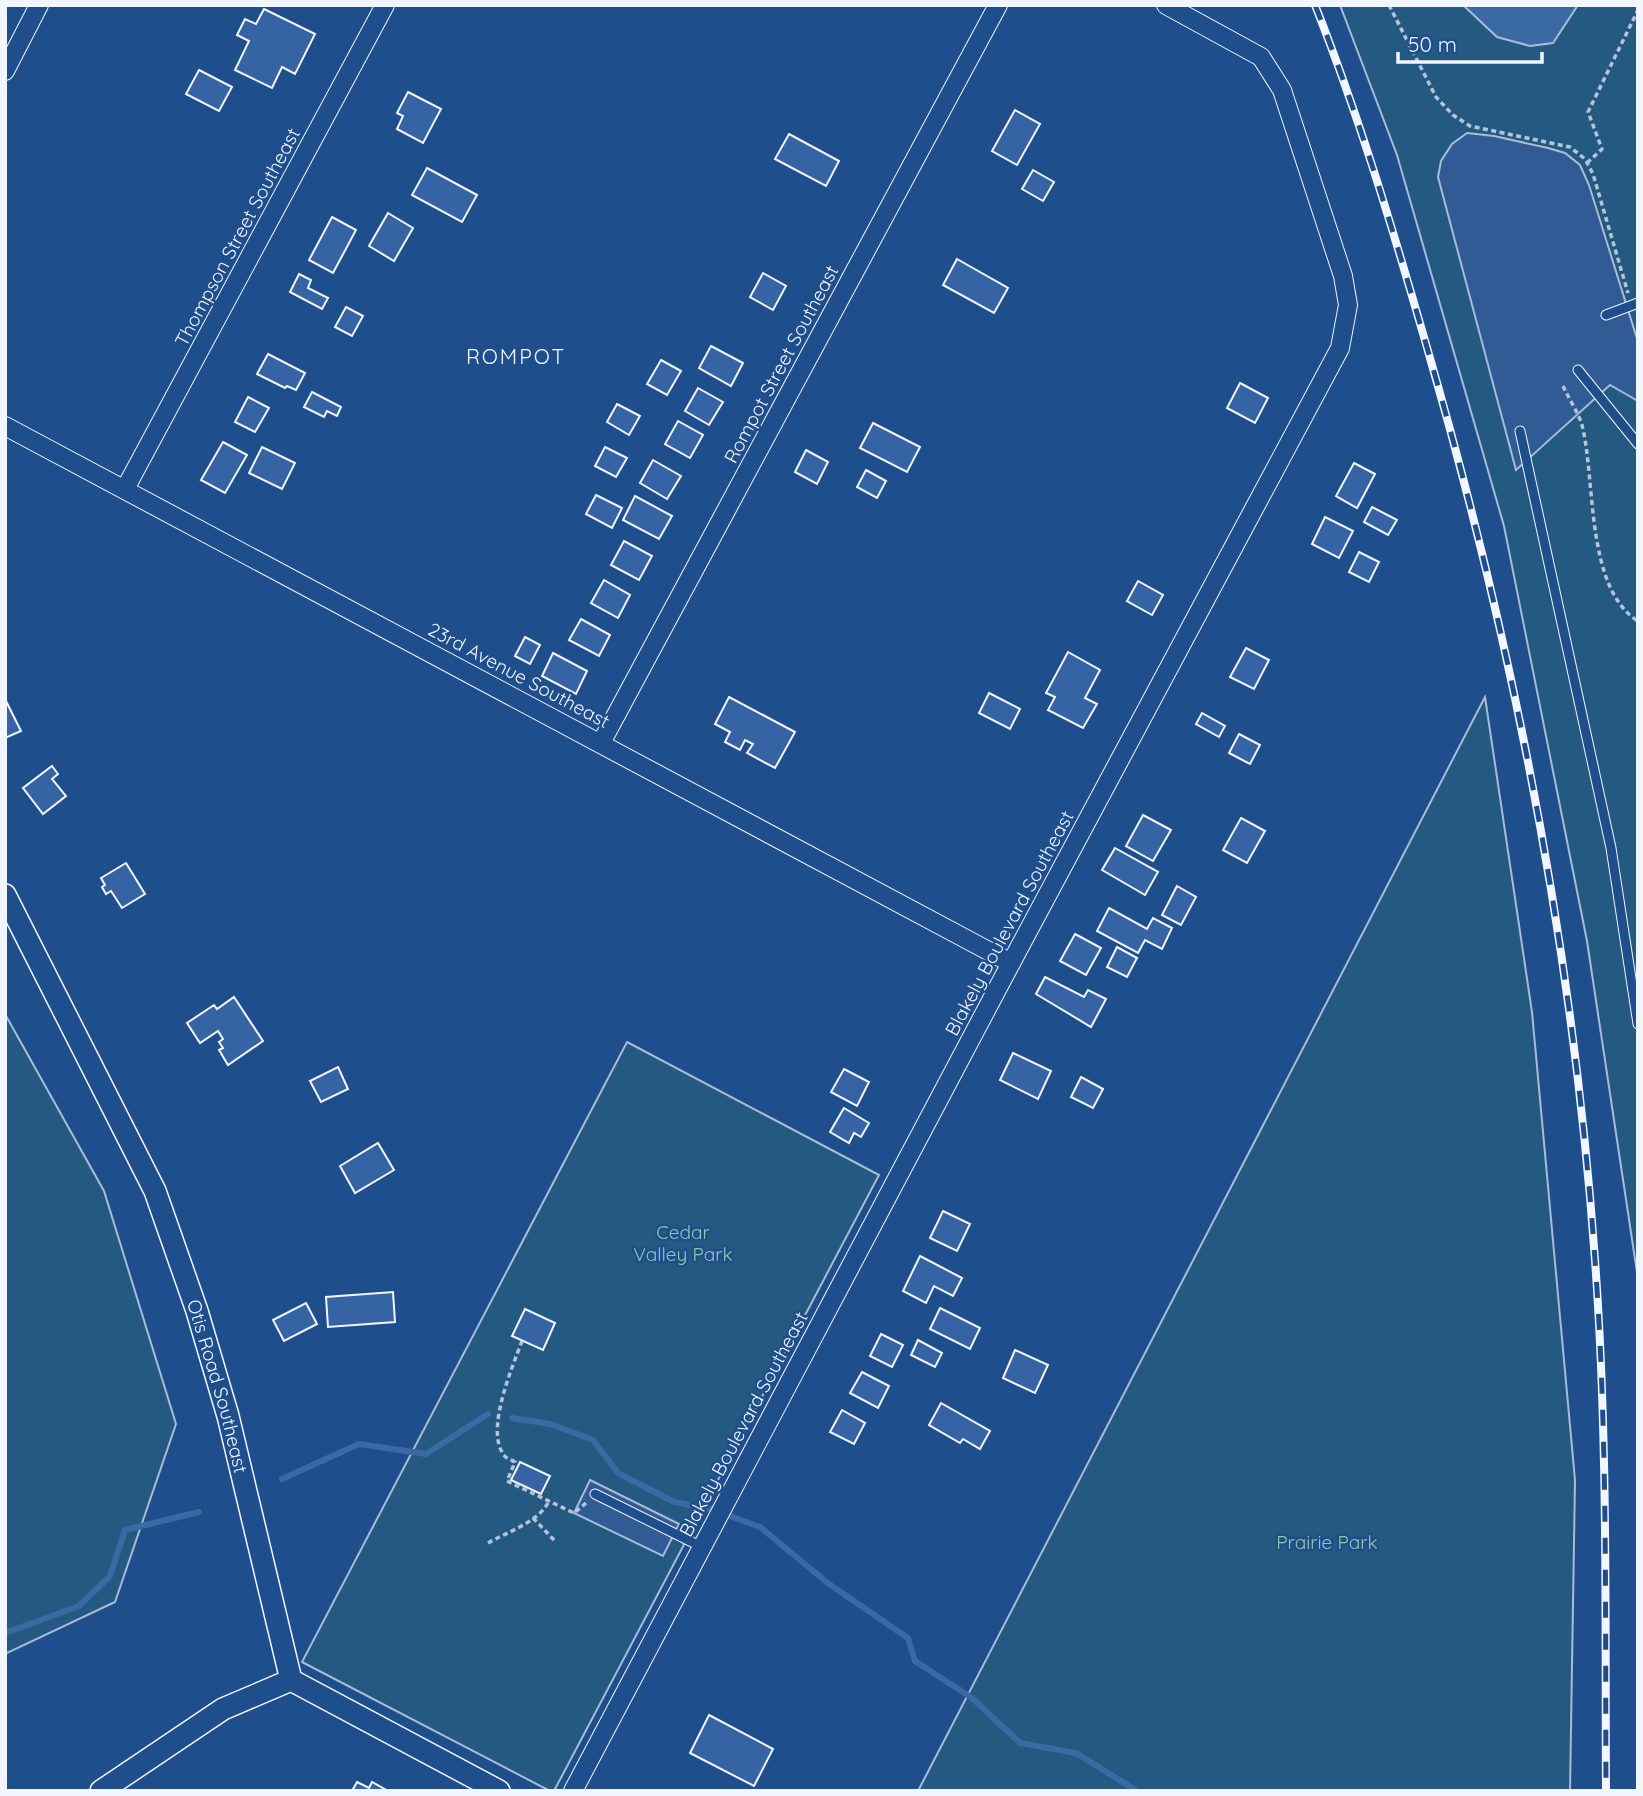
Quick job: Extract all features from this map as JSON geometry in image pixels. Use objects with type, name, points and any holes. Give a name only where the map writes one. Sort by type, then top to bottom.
[{"type":"street","points":[[5,71],[39,5]]},
{"type":"street","name":"Thompson Street Southeast","points":[[125,489],[385,5]]},
{"type":"street","name":"Rompot Street Southeast","points":[[601,743],[998,5]]},
{"type":"street","name":"Blakely Boulevard Southeast","points":[[573,1791],[1340,348],[1348,305],[1343,276],[1282,90],[1261,57],[1166,5]]},
{"type":"street","name":"23rd Avenue Southeast","points":[[5,426],[1012,963]]},
{"type":"street","name":"Otis Road Southeast","points":[[5,895],[155,1191],[197,1311],[228,1416],[291,1680]]},
{"type":"street","points":[[101,1791],[223,1709],[291,1680],[499,1791]]},
{"type":"lane","points":[[1606,315],[1635,304]]},
{"type":"lane","points":[[1578,370],[1638,444]]},
{"type":"lane","points":[[1520,432],[1611,848],[1638,1024]]},
{"type":"lane","points":[[595,1494],[704,1543]]},
{"type":"path","points":[[1389,5],[1436,97],[1453,115],[1470,126],[1570,147],[1587,163],[1593,174],[1635,304]]},
{"type":"path","points":[[1587,163],[1601,149],[1588,112],[1638,10]]},
{"type":"path","points":[[1563,386],[1581,424],[1599,562],[1612,590],[1630,616],[1638,621]]},
{"type":"path","points":[[522,1341],[501,1399],[497,1440],[504,1456],[514,1462],[507,1481],[574,1513],[595,1494]]},
{"type":"path","points":[[488,1543],[545,1510],[549,1501]]},
{"type":"path","points":[[533,1518],[555,1541]]},
{"type":"green space","points":[[1340,5],[1638,5],[1638,1279],[1587,941],[1504,526],[1397,155]]},
{"type":"green space","name":"Prairie Park","points":[[1485,697],[1532,1012],[1575,1480],[1570,1791],[918,1791]]},
{"type":"green space","points":[[5,1014],[104,1191],[176,1424],[115,1602],[5,1654]]},
{"type":"green space","name":"Cedar Valley Park","points":[[627,1042],[879,1175],[554,1791],[550,1791],[302,1662]]},
{"type":"shaded area","points":[[1463,5],[1578,5],[1553,43],[1530,46],[1497,37]]},
{"type":"shaded area","points":[[1467,133],[1548,148],[1565,153],[1580,165],[1589,185],[1638,342],[1638,401],[1610,385],[1516,470],[1438,177],[1441,161],[1452,144]]},
{"type":"shaded area","points":[[590,1480],[679,1524],[663,1556],[574,1513]]},
{"type":"building","points":[[264,9],[315,34],[295,74],[282,67],[272,88],[235,70],[249,41],[237,35],[245,19],[256,24]]},
{"type":"building","points":[[199,70],[232,87],[219,111],[186,94]]},
{"type":"building","points":[[408,92],[441,109],[423,143],[397,129],[403,116],[397,113]]},
{"type":"building","points":[[1015,110],[1040,124],[1017,165],[992,151]]},
{"type":"building","points":[[789,134],[839,161],[826,186],[775,159]]},
{"type":"building","points":[[427,168],[477,195],[462,222],[412,195]]},
{"type":"building","points":[[1033,170],[1054,182],[1043,201],[1022,189]]},
{"type":"building","points":[[388,213],[413,228],[394,261],[369,246]]},
{"type":"building","points":[[332,217],[356,230],[333,273],[309,260]]},
{"type":"building","points":[[957,259],[1008,288],[994,313],[943,285]]},
{"type":"building","points":[[763,273],[786,286],[773,310],[750,297]]},
{"type":"building","points":[[299,274],[311,280],[308,288],[328,298],[322,309],[290,292]]},
{"type":"building","points":[[346,307],[363,316],[352,336],[335,327]]},
{"type":"building","points":[[711,346],[743,363],[731,386],[699,368]]},
{"type":"building","points":[[268,354],[305,373],[296,390],[287,386],[285,388],[257,374]]},
{"type":"building","points":[[661,360],[681,371],[667,395],[647,384]]},
{"type":"building","points":[[1240,383],[1268,398],[1255,423],[1227,408]]},
{"type":"building","points":[[698,388],[723,402],[709,425],[685,411]]},
{"type":"building","points":[[312,392],[341,407],[337,416],[327,411],[324,417],[304,407]]},
{"type":"building","points":[[248,397],[269,408],[255,432],[235,422]]},
{"type":"building","points":[[617,404],[640,416],[629,435],[607,422]]},
{"type":"building","points":[[678,421],[703,435],[690,458],[665,444]]},
{"type":"building","points":[[873,423],[920,447],[907,472],[860,448]]},
{"type":"building","points":[[223,442],[247,455],[225,493],[201,480]]},
{"type":"building","points":[[262,447],[295,463],[282,489],[249,473]]},
{"type":"building","points":[[605,447],[627,458],[616,477],[595,466]]},
{"type":"building","points":[[806,450],[828,462],[817,484],[795,472]]},
{"type":"building","points":[[653,460],[681,476],[667,499],[640,483]]},
{"type":"building","points":[[1354,463],[1375,474],[1357,508],[1336,496]]},
{"type":"building","points":[[866,470],[886,481],[877,498],[857,487]]},
{"type":"building","points":[[596,495],[622,508],[612,528],[586,514]]},
{"type":"building","points":[[635,496],[672,516],[659,539],[623,520]]},
{"type":"building","points":[[1372,507],[1397,520],[1388,535],[1364,522]]},
{"type":"building","points":[[1325,517],[1353,531],[1339,558],[1312,544]]},
{"type":"building","points":[[624,541],[652,556],[639,580],[611,565]]},
{"type":"building","points":[[1359,552],[1379,562],[1369,582],[1349,572]]},
{"type":"building","points":[[604,580],[630,595],[618,618],[591,603]]},
{"type":"building","points":[[1138,581],[1163,595],[1152,615],[1127,601]]},
{"type":"building","points":[[581,619],[610,635],[599,656],[569,640]]},
{"type":"building","points":[[525,637],[540,645],[530,664],[515,656]]},
{"type":"building","points":[[1246,648],[1269,660],[1254,689],[1230,677]]},
{"type":"building","points":[[1068,652],[1100,670],[1085,698],[1097,704],[1083,728],[1048,710],[1055,697],[1046,693]]},
{"type":"building","points":[[553,653],[587,671],[576,694],[542,676]]},
{"type":"building","points":[[989,693],[1020,709],[1010,729],[979,713]]},
{"type":"building","points":[[729,697],[795,732],[775,768],[747,753],[753,744],[745,740],[740,750],[725,742],[730,732],[715,724]]},
{"type":"building","points":[[5,699],[21,731],[5,738]]},
{"type":"building","points":[[1202,713],[1225,726],[1219,737],[1196,724]]},
{"type":"building","points":[[1239,734],[1260,745],[1250,764],[1229,753]]},
{"type":"building","points":[[52,766],[58,774],[52,779],[66,796],[43,814],[23,788]]},
{"type":"building","points":[[1143,815],[1171,830],[1153,861],[1126,846]]},
{"type":"building","points":[[1241,818],[1265,831],[1247,863],[1223,850]]},
{"type":"building","points":[[1115,848],[1158,872],[1145,895],[1102,870]]},
{"type":"building","points":[[126,863],[145,894],[122,908],[111,891],[106,894],[101,878]]},
{"type":"building","points":[[1177,886],[1196,897],[1181,925],[1162,915]]},
{"type":"building","points":[[1109,908],[1147,929],[1153,918],[1172,928],[1162,949],[1145,940],[1138,953],[1097,931]]},
{"type":"building","points":[[1075,934],[1101,948],[1086,975],[1060,961]]},
{"type":"building","points":[[1117,947],[1137,958],[1127,977],[1107,967]]},
{"type":"building","points":[[1045,977],[1084,997],[1088,990],[1106,999],[1091,1027],[1036,994]]},
{"type":"building","points":[[234,997],[263,1041],[228,1065],[219,1050],[223,1048],[219,1042],[223,1039],[218,1031],[200,1043],[187,1023],[214,1005],[217,1009]]},
{"type":"building","points":[[1013,1053],[1051,1071],[1038,1099],[1000,1080]]},
{"type":"building","points":[[338,1067],[348,1089],[321,1102],[310,1081]]},
{"type":"building","points":[[844,1069],[869,1082],[857,1106],[831,1092]]},
{"type":"building","points":[[1081,1077],[1103,1089],[1093,1108],[1071,1097]]},
{"type":"building","points":[[844,1108],[869,1123],[861,1137],[854,1133],[849,1143],[830,1132]]},
{"type":"building","points":[[378,1143],[394,1170],[355,1193],[340,1166]]},
{"type":"building","points":[[943,1211],[970,1224],[957,1251],[930,1238]]},
{"type":"building","points":[[920,1256],[962,1278],[953,1296],[934,1286],[926,1303],[903,1291]]},
{"type":"building","points":[[393,1292],[395,1322],[328,1327],[326,1297]]},
{"type":"building","points":[[306,1303],[317,1324],[284,1341],[273,1320]]},
{"type":"building","points":[[940,1308],[980,1328],[970,1349],[930,1329]]},
{"type":"building","points":[[525,1309],[555,1323],[543,1350],[512,1336]]},
{"type":"building","points":[[881,1334],[903,1345],[892,1367],[870,1356]]},
{"type":"building","points":[[918,1340],[942,1353],[935,1367],[911,1355]]},
{"type":"building","points":[[1015,1350],[1048,1365],[1035,1393],[1003,1378]]},
{"type":"building","points":[[862,1372],[889,1386],[878,1408],[850,1393]]},
{"type":"building","points":[[941,1403],[990,1431],[980,1449],[963,1439],[960,1443],[929,1425]]},
{"type":"building","points":[[842,1410],[865,1423],[854,1444],[830,1432]]},
{"type":"building","points":[[520,1462],[550,1476],[541,1494],[511,1480]]},
{"type":"building","points":[[709,1715],[773,1749],[754,1786],[690,1753]]},
{"type":"building","points":[[357,1782],[369,1788],[372,1782],[388,1791],[352,1791]]},
{"type":"waterway","points":[[282,1479],[359,1444],[426,1454],[488,1414]]},
{"type":"waterway","points":[[512,1418],[550,1424],[593,1440],[618,1473],[674,1502],[711,1509],[760,1527],[829,1584],[908,1638],[915,1661],[972,1698],[1020,1743],[1076,1753],[1137,1791]]},
{"type":"waterway","points":[[5,1633],[79,1606],[110,1576],[125,1530],[199,1512]]},
{"type":"railway","points":[[1315,5],[1375,173],[1457,456],[1512,683],[1555,913],[1585,1144],[1599,1326],[1605,1526],[1606,1791]]},
{"type":"district","name":"ROMPOT","points":[[516,357]]}]
